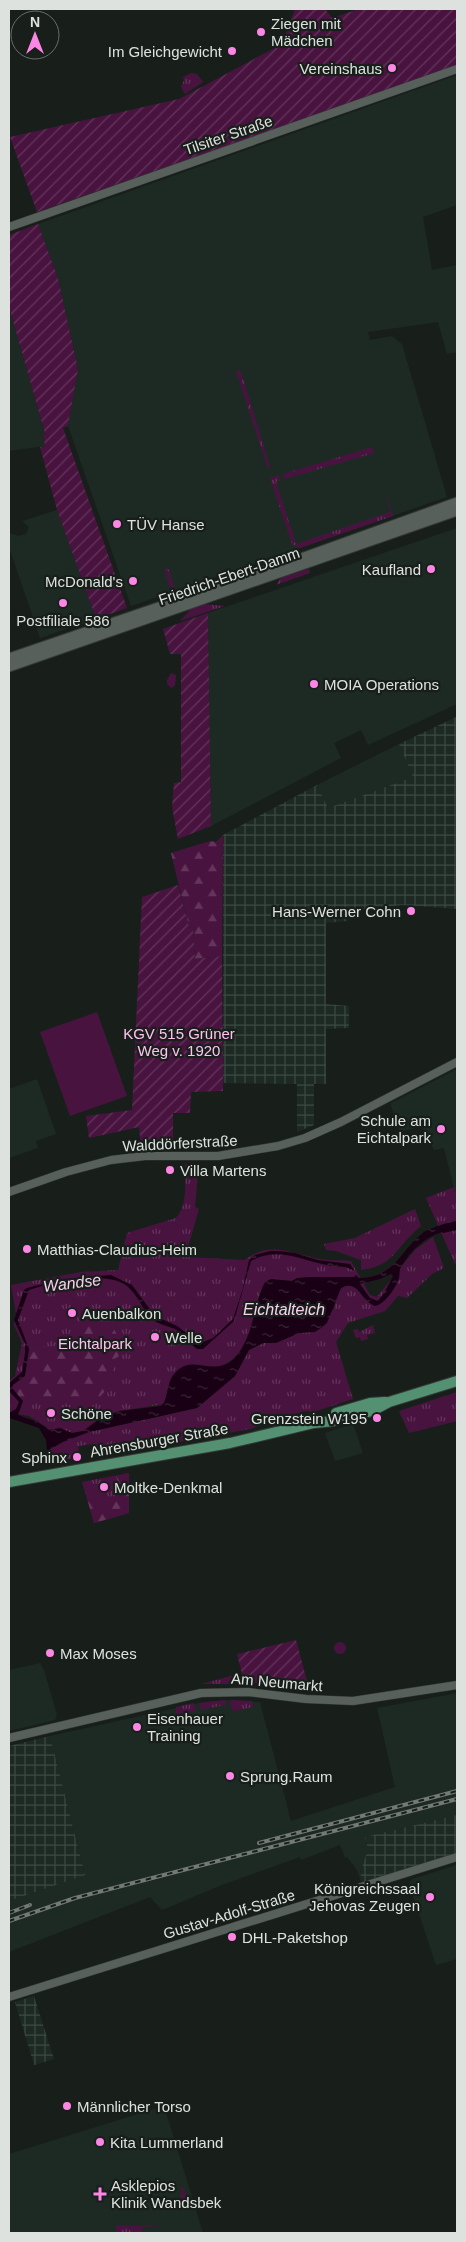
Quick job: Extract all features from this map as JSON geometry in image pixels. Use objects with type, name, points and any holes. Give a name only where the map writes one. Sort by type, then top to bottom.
[{"type":"main road","name":"Friedrich-Ebert-Damm","points":[[9,658],[457,502]]},
{"type":"main road","name":"Friedrich-Ebert-Damm","points":[[9,667],[457,511]]},
{"type":"main road","name":"Ahrensburger Straße","points":[[9,1482],[230,1443],[314,1423],[330,1415],[370,1403],[389,1402],[457,1381]]},
{"type":"street","name":"Tilsiter Straße","points":[[9,227],[457,70]]},
{"type":"street","name":"Walddörferstraße","points":[[9,1192],[66,1172],[118,1159],[145,1156],[218,1156],[278,1146],[306,1138],[457,1062]]},
{"type":"street","name":"Am Neumarkt","points":[[9,1738],[178,1697],[210,1692],[248,1692],[306,1700],[347,1701],[386,1697],[457,1684]]},
{"type":"street","name":"Gustav-Adolf-Straße","points":[[9,1997],[457,1857]]},
{"type":"shaded area","points":[[457,75],[457,205],[423,217],[432,270],[457,265],[457,352],[447,354],[438,322],[368,332],[370,340],[392,336],[402,344],[447,497],[131,606],[68,426],[78,369],[58,278],[38,224]]},
{"type":"shaded area","points":[[9,307],[45,435],[43,436],[45,446],[9,451]]},
{"type":"shaded area","points":[[57,510],[96,619],[40,638],[9,547],[9,533],[18,536],[26,534],[29,527],[22,521]]},
{"type":"shaded area","points":[[457,528],[457,704],[368,745],[361,730],[334,743],[341,758],[211,826],[208,613]]},
{"type":"shaded area","points":[[456,717],[457,909],[402,905],[348,911],[347,921],[326,923],[326,1004],[349,1006],[349,1028],[326,1029],[326,1084],[314,1084],[314,1125],[297,1132],[297,1084],[223,1083],[223,835],[317,785],[328,808],[413,777],[399,744]]},
{"type":"shaded area","points":[[399,744],[413,777],[328,808],[317,785]]},
{"type":"shaded area","name":"Schule am Eichtalpark","points":[[457,1069],[457,1193],[455,1193],[444,1148],[434,1150],[422,1126],[400,1132],[391,1103]]},
{"type":"shaded area","points":[[37,1079],[56,1134],[36,1141],[38,1148],[9,1158],[9,1089]]},
{"type":"shaded area","points":[[353,1424],[363,1453],[335,1461],[325,1433]]},
{"type":"shaded area","points":[[40,1663],[44,1670],[57,1715],[55,1720],[9,1731],[9,1670]]},
{"type":"shaded area","points":[[457,1693],[457,1815],[365,1837],[368,1849],[360,1873],[363,1882],[361,1882],[357,1870],[347,1857],[345,1858],[340,1845],[301,1860],[300,1857],[222,1885],[162,1910],[150,1897],[9,1952],[9,1901],[85,1874],[50,1736],[199,1703],[225,1700],[260,1702],[291,1821],[395,1787],[377,1708]]},
{"type":"shaded area","points":[[50,1736],[85,1875],[9,1901],[9,1746]]},
{"type":"shaded area","points":[[457,1815],[457,1853],[363,1882],[360,1873],[368,1849],[365,1837]]},
{"type":"shaded area","points":[[457,1865],[457,1959],[436,1965],[409,1884],[412,1879]]},
{"type":"shaded area","points":[[34,1996],[54,2059],[34,2065],[15,2002]]},
{"type":"shaded area","name":"Asklepios Klinik Wandsbek","points":[[164,2106],[203,2233],[9,2233],[9,2154]]},
{"type":"green space","points":[[295,9],[325,9],[332,18],[359,9],[457,9],[457,66],[37,212],[10,137],[179,99],[282,44]]},
{"type":"green space","points":[[191,73],[197,74],[203,82],[185,94],[181,87],[184,80],[183,77]]},
{"type":"green space","points":[[38,224],[58,278],[78,369],[68,426],[63,428],[127,608],[96,619],[57,510],[40,447],[45,446],[43,435],[45,434],[9,307],[9,235]]},
{"type":"green space","points":[[239,370],[270,467],[268,469],[236,371]]},
{"type":"green space","points":[[372,447],[374,453],[285,479],[283,474]]},
{"type":"green space","points":[[279,475],[280,480],[276,482],[296,544],[390,512],[386,495],[393,516],[300,548],[292,544],[270,478]]},
{"type":"green space","points":[[164,567],[169,570],[175,591],[171,592]]},
{"type":"green space","points":[[309,569],[310,573],[276,585],[282,577]]},
{"type":"green space","points":[[203,604],[225,606],[180,621],[192,608]]},
{"type":"green space","points":[[208,613],[211,826],[178,839],[172,807],[174,783],[181,782],[181,654],[170,654],[163,629]]},
{"type":"green space","points":[[171,673],[176,675],[175,685],[172,688],[167,684]]},
{"type":"green space","points":[[223,835],[222,956],[195,959],[193,928],[189,927],[171,853],[210,841],[216,842]]},
{"type":"green space","name":"KGV 515 Grüner Weg v. 1920","points":[[178,885],[189,927],[193,928],[195,959],[222,956],[223,1091],[191,1092],[190,1113],[173,1113],[173,1148],[141,1148],[139,1127],[89,1138],[86,1116],[132,1110],[142,897]]},
{"type":"green space","points":[[97,1012],[127,1096],[70,1116],[40,1032]]},
{"type":"green space","name":"Eichtalpark","points":[[185,1164],[199,1164],[195,1207],[199,1209],[185,1257],[245,1260],[263,1251],[281,1250],[324,1260],[351,1261],[370,1295],[377,1297],[415,1250],[433,1237],[444,1268],[432,1274],[407,1298],[398,1296],[385,1311],[348,1323],[336,1342],[353,1399],[313,1412],[306,1411],[287,1416],[250,1429],[145,1448],[131,1448],[96,1454],[93,1444],[78,1446],[79,1454],[74,1455],[74,1458],[49,1463],[47,1427],[29,1416],[9,1412],[9,1381],[15,1376],[22,1343],[14,1325],[16,1313],[11,1285],[81,1272],[118,1270],[127,1233],[176,1218],[180,1213],[184,1200]],"holes":[[[348,1277],[345,1286],[338,1291],[334,1309],[309,1332],[299,1333],[276,1343],[264,1343],[249,1350],[235,1376],[197,1408],[89,1432],[102,1417],[120,1411],[164,1404],[171,1378],[183,1367],[215,1367],[229,1362],[239,1352],[251,1331],[261,1292],[266,1283],[271,1279],[292,1281],[297,1278]]]},
{"type":"green space","points":[[454,1187],[455,1193],[457,1193],[457,1263],[455,1264],[426,1198]]},
{"type":"green space","points":[[415,1209],[421,1226],[382,1264],[361,1270],[361,1260],[336,1251],[326,1250],[324,1244],[355,1238]]},
{"type":"green space","points":[[89,1312],[101,1315],[106,1319],[114,1329],[122,1348],[119,1356],[110,1362],[114,1372],[111,1384],[99,1398],[76,1397],[23,1401],[12,1388],[13,1385],[25,1376],[29,1349],[38,1346],[57,1347],[76,1342],[76,1328],[79,1320],[84,1314]]},
{"type":"green space","points":[[373,1325],[375,1333],[367,1335],[368,1339],[361,1341],[360,1337],[356,1338],[353,1330],[358,1329],[359,1332]]},
{"type":"green space","points":[[457,1392],[457,1421],[409,1433],[399,1411]]},
{"type":"green space","points":[[129,1473],[129,1513],[94,1523],[82,1482]]},
{"type":"green space","points":[[129,1473],[129,1513],[94,1523],[88,1502],[94,1499],[107,1502],[115,1500],[118,1493],[116,1476]]},
{"type":"green space","points":[[296,1640],[308,1685],[301,1692],[242,1674],[237,1654]]},
{"type":"green space","points":[[340,1642],[346,1648],[340,1654],[334,1648]]},
{"type":"green space","points":[[242,1674],[268,1679],[290,1690],[280,1686],[248,1682]]},
{"type":"green space","points":[[233,1675],[229,1684],[201,1684],[231,1676]]},
{"type":"green space","points":[[225,1700],[226,1709],[224,1705],[201,1710],[199,1703]]},
{"type":"green space","points":[[230,1700],[252,1701],[253,1707],[234,1711],[232,1710]]},
{"type":"green space","points":[[194,1703],[196,1711],[176,1716],[176,1707]]},
{"type":"green space","points":[[181,2186],[185,2191],[186,2200],[184,2209],[180,2211]]},
{"type":"green space","points":[[116,2225],[165,2227],[142,2227],[142,2233],[116,2233]]},
{"type":"water","name":"Eichtalteich","points":[[457,1221],[457,1230],[435,1235],[424,1241],[414,1250],[400,1268],[399,1278],[390,1295],[379,1305],[375,1306],[370,1303],[352,1286],[341,1288],[327,1323],[321,1328],[315,1332],[299,1333],[276,1343],[263,1343],[249,1350],[235,1376],[197,1408],[89,1432],[63,1442],[47,1451],[46,1440],[39,1428],[9,1418],[9,1413],[16,1409],[19,1402],[9,1391],[9,1383],[22,1372],[25,1353],[25,1344],[14,1320],[24,1290],[27,1288],[63,1279],[111,1275],[132,1285],[155,1316],[177,1326],[200,1343],[213,1338],[233,1319],[243,1288],[249,1260],[255,1255],[270,1251],[295,1253],[318,1260],[350,1264],[355,1271],[345,1267],[325,1265],[277,1254],[260,1257],[251,1261],[234,1321],[203,1349],[197,1349],[178,1331],[153,1320],[131,1290],[118,1281],[93,1278],[79,1279],[29,1290],[18,1320],[29,1349],[25,1376],[13,1385],[12,1388],[23,1401],[18,1415],[38,1422],[49,1430],[60,1428],[72,1433],[83,1431],[102,1417],[120,1411],[161,1406],[166,1399],[171,1379],[184,1366],[194,1364],[214,1367],[230,1362],[245,1343],[265,1282],[271,1279],[292,1281],[297,1278],[310,1277],[354,1277],[356,1275],[359,1278],[371,1277],[389,1268],[424,1232]],"holes":[[[391,1274],[393,1276],[378,1301],[370,1298],[360,1284]]]},
{"type":"railway","points":[[259,1843],[457,1791]]},
{"type":"railway","points":[[9,1921],[75,1898],[457,1799]]},
{"type":"railway","points":[[9,1913],[30,1905]]},
{"type":"place","name":"Ziegen mit Mädchen","points":[[261,32]]},
{"type":"place","name":"Im Gleichgewicht","points":[[232,51]]},
{"type":"place","name":"Vereinshaus","points":[[392,68]]},
{"type":"place","name":"TÜV Hanse","points":[[117,524]]},
{"type":"place","name":"Kaufland","points":[[431,569]]},
{"type":"place","name":"McDonald's","points":[[133,581]]},
{"type":"place","name":"Postfiliale 586","points":[[63,603]]},
{"type":"place","name":"MOIA Operations","points":[[314,684]]},
{"type":"place","name":"Hans-Werner Cohn","points":[[411,911]]},
{"type":"place","name":"Schule am Eichtalpark","points":[[441,1129]]},
{"type":"place","name":"Villa Martens","points":[[170,1170]]},
{"type":"place","name":"Matthias-Claudius-Heim","points":[[27,1249]]},
{"type":"place","name":"Auenbalkon","points":[[72,1313]]},
{"type":"place","name":"Welle","points":[[155,1337]]},
{"type":"place","name":"Schöne","points":[[51,1413]]},
{"type":"place","name":"Grenzstein W195","points":[[377,1418]]},
{"type":"place","name":"Sphinx","points":[[77,1457]]},
{"type":"place","name":"Moltke-Denkmal","points":[[104,1487]]},
{"type":"place","name":"Max Moses","points":[[50,1653]]},
{"type":"place","name":"Eisenhauer Training","points":[[137,1727]]},
{"type":"place","name":"Sprung.Raum","points":[[230,1776]]},
{"type":"place","name":"Königreichssaal Jehovas Zeugen","points":[[430,1897]]},
{"type":"place","name":"DHL-Paketshop","points":[[232,1937]]},
{"type":"place","name":"Männlicher Torso","points":[[67,2106]]},
{"type":"place","name":"Kita Lummerland","points":[[100,2142]]},
{"type":"place","name":"Asklepios Klinik Wandsbek","points":[[100,2194]]},
{"type":"water label","name":"Wandse","points":[[72,1283]]}]
